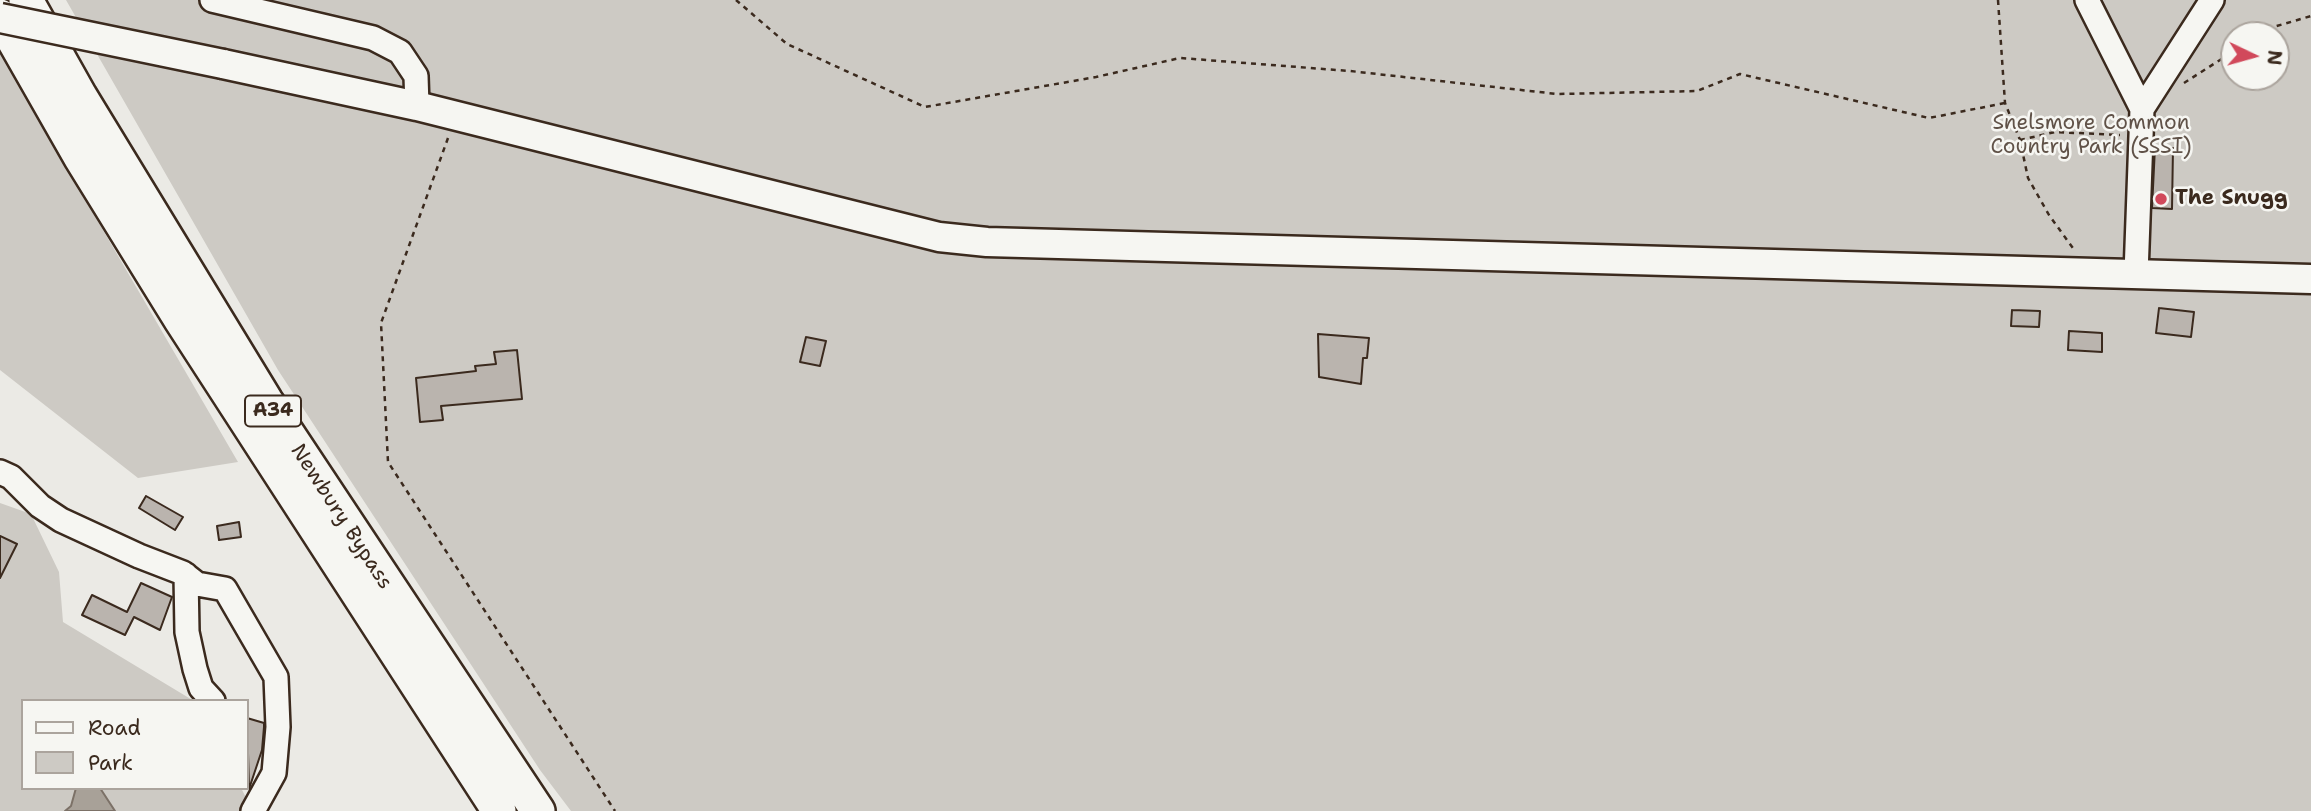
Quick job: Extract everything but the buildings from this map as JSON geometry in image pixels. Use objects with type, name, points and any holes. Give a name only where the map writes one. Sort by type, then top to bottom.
[{"type":"highway","name":"Newbury Bypass","points":[[26,0],[80,96],[266,401],[538,811]]},
{"type":"highway","name":"Newbury Bypass","points":[[0,17],[81,158],[181,320],[499,811]]},
{"type":"main road","points":[[0,17],[416,106],[939,237],[987,242],[2311,279]]},
{"type":"street","points":[[212,0],[373,38],[391,47],[400,52],[416,76],[416,106]]},
{"type":"street","points":[[2087,0],[2142,110],[2136,274]]},
{"type":"street","points":[[2142,110],[2212,0]]},
{"type":"street","points":[[0,472],[11,477],[40,506],[61,520],[186,575],[197,584],[225,589],[276,677],[278,727],[274,773],[253,811]]},
{"type":"street","points":[[186,575],[189,644],[201,688],[211,699]]},
{"type":"path","points":[[736,0],[787,44],[925,107],[1096,77],[1180,58],[1350,71],[1557,94],[1697,91],[1740,74],[1929,118],[2005,103]]},
{"type":"path","points":[[1998,0],[2005,103],[2020,140],[2028,178],[2087,272]]},
{"type":"path","points":[[2290,22],[2311,16]]},
{"type":"path","points":[[2177,88],[2220,60]]},
{"type":"path","points":[[456,116],[381,323],[388,462],[615,811]]},
{"type":"path","points":[[2020,140],[2055,132],[2141,135]]},
{"type":"green space","name":"Snelsmore Common Country Park (SSSI)","points":[[66,0],[2311,0],[2311,811],[571,811],[540,770],[278,370]]},
{"type":"green space","points":[[0,53],[238,462],[138,478],[0,370]]},
{"type":"green space","points":[[0,503],[31,514],[59,572],[63,622],[191,699],[21,699],[21,790],[242,790],[253,811],[0,811]]},
{"type":"shaded area","points":[[75,790],[101,790],[115,811],[65,811],[71,806]]},
{"type":"place","name":"The Snugg","points":[[2161,199]]}]
